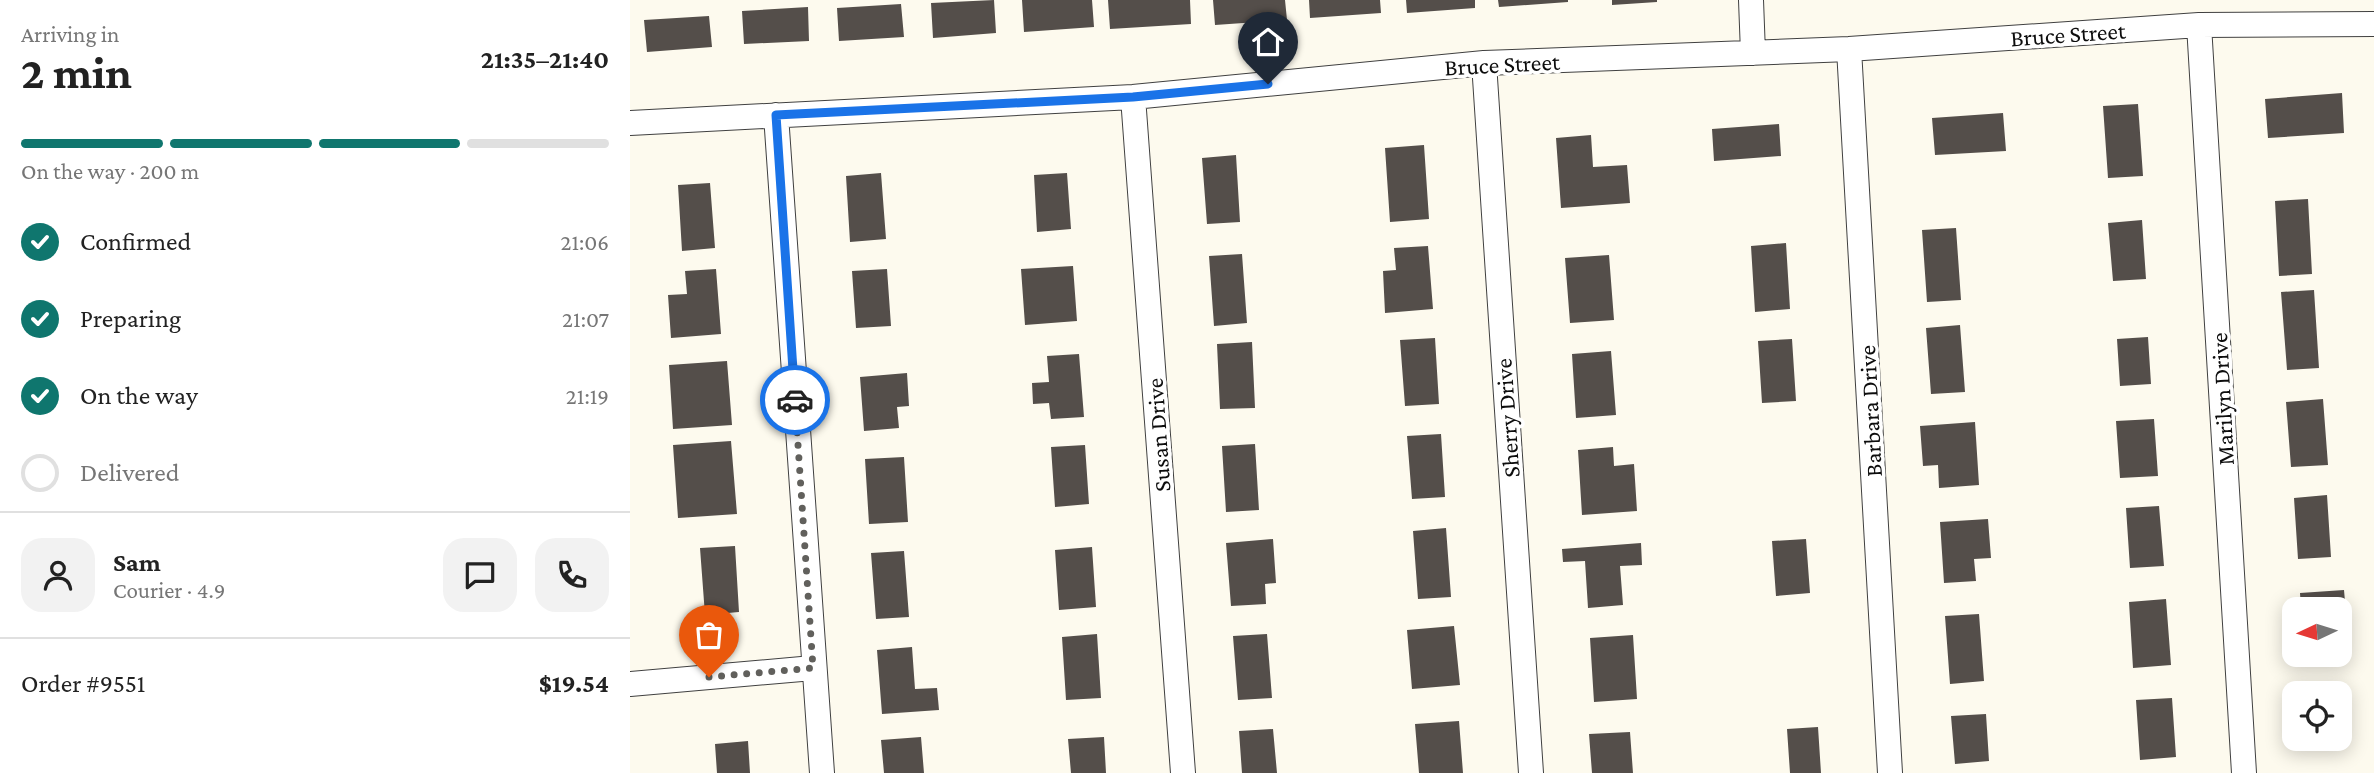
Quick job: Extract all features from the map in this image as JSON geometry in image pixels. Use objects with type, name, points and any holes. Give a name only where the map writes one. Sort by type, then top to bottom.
[{"type":"street","points":[[1751,0],[1753,53]]},
{"type":"street","name":"Bruce Street","points":[[630,123],[1133,97],[1484,63],[1849,49],[2199,24],[2374,24]]},
{"type":"street","name":"Marilyn Drive","points":[[2199,24],[2244,773]]},
{"type":"street","name":"Barbara Drive","points":[[1849,49],[1890,773]]},
{"type":"street","name":"Sherry Drive","points":[[1484,63],[1531,773]]},
{"type":"street","name":"Susan Drive","points":[[1133,97],[1183,773]]},
{"type":"street","points":[[776,115],[822,773]]},
{"type":"street","points":[[630,684],[813,668]]},
{"type":"building","points":[[994,0],[996,33],[933,38],[931,3]]},
{"type":"building","points":[[1022,0],[1092,0],[1094,27],[1024,32]]},
{"type":"building","points":[[1108,0],[1190,0],[1191,24],[1110,29]]},
{"type":"building","points":[[1213,0],[1285,0],[1287,20],[1215,25]]},
{"type":"building","points":[[1309,0],[1380,0],[1381,13],[1310,18]]},
{"type":"building","points":[[1406,0],[1475,0],[1475,8],[1407,13]]},
{"type":"building","points":[[1498,0],[1568,0],[1568,2],[1499,7]]},
{"type":"building","points":[[1612,0],[1657,0],[1657,2],[1612,5]]},
{"type":"building","points":[[901,4],[904,37],[839,41],[837,8]]},
{"type":"building","points":[[808,7],[809,41],[744,44],[742,11]]},
{"type":"building","points":[[709,16],[712,47],[647,52],[644,20]]},
{"type":"building","points":[[2342,93],[2344,133],[2268,138],[2265,99]]},
{"type":"building","points":[[2138,104],[2143,176],[2108,178],[2103,106]]},
{"type":"building","points":[[2003,113],[2006,151],[1935,155],[1932,118]]},
{"type":"building","points":[[1779,124],[1781,156],[1714,161],[1712,129]]},
{"type":"building","points":[[1591,135],[1593,167],[1627,165],[1630,203],[1561,208],[1556,138]]},
{"type":"building","points":[[1424,145],[1429,219],[1390,222],[1385,148]]},
{"type":"building","points":[[1236,155],[1240,222],[1207,224],[1202,158]]},
{"type":"building","points":[[881,173],[886,239],[850,242],[846,176]]},
{"type":"building","points":[[1067,173],[1071,229],[1037,232],[1034,175]]},
{"type":"building","points":[[710,183],[715,248],[682,251],[678,185]]},
{"type":"building","points":[[2308,199],[2312,274],[2279,276],[2275,201]]},
{"type":"building","points":[[2142,220],[2146,279],[2113,281],[2108,223]]},
{"type":"building","points":[[1956,228],[1961,300],[1927,302],[1922,230]]},
{"type":"building","points":[[1786,243],[1790,309],[1755,312],[1751,246]]},
{"type":"building","points":[[1428,246],[1433,309],[1385,313],[1383,271],[1396,270],[1394,248]]},
{"type":"building","points":[[1242,254],[1247,323],[1214,326],[1209,256]]},
{"type":"building","points":[[1609,255],[1614,320],[1570,323],[1565,258]]},
{"type":"building","points":[[1073,266],[1077,321],[1025,325],[1021,269]]},
{"type":"building","points":[[716,269],[721,334],[671,338],[668,295],[687,294],[685,271]]},
{"type":"building","points":[[887,269],[891,326],[856,328],[852,271]]},
{"type":"building","points":[[2314,290],[2319,368],[2287,370],[2281,292]]},
{"type":"building","points":[[1960,325],[1965,392],[1931,394],[1926,328]]},
{"type":"building","points":[[2148,337],[2151,384],[2120,386],[2117,339]]},
{"type":"building","points":[[1435,338],[1439,404],[1405,406],[1400,340]]},
{"type":"building","points":[[1792,339],[1796,401],[1762,403],[1758,341]]},
{"type":"building","points":[[1252,342],[1255,408],[1220,409],[1217,344]]},
{"type":"building","points":[[1611,351],[1616,415],[1576,418],[1572,354]]},
{"type":"building","points":[[1079,354],[1084,417],[1051,419],[1049,403],[1033,404],[1032,383],[1049,382],[1047,356]]},
{"type":"building","points":[[727,361],[732,425],[673,429],[669,365]]},
{"type":"building","points":[[907,373],[909,406],[897,407],[899,428],[864,431],[860,377]]},
{"type":"building","points":[[2323,399],[2328,465],[2291,467],[2286,402]]},
{"type":"building","points":[[2154,419],[2158,476],[2120,478],[2116,421]]},
{"type":"building","points":[[1975,422],[1979,485],[1939,488],[1938,465],[1923,466],[1920,426]]},
{"type":"building","points":[[1441,434],[1445,497],[1412,499],[1407,436]]},
{"type":"building","points":[[731,441],[737,514],[678,518],[673,445]]},
{"type":"building","points":[[1255,444],[1259,510],[1226,512],[1222,446]]},
{"type":"building","points":[[1085,445],[1089,504],[1055,507],[1051,447]]},
{"type":"building","points":[[1613,447],[1614,466],[1634,464],[1637,511],[1582,515],[1578,450]]},
{"type":"building","points":[[904,457],[908,522],[869,524],[865,459]]},
{"type":"building","points":[[2327,495],[2331,557],[2298,559],[2294,498]]},
{"type":"building","points":[[2159,506],[2164,566],[2130,568],[2126,508]]},
{"type":"building","points":[[1988,519],[1991,558],[1974,559],[1976,581],[1944,583],[1940,522]]},
{"type":"building","points":[[1446,528],[1451,597],[1418,599],[1413,531]]},
{"type":"building","points":[[1273,539],[1276,583],[1265,584],[1266,604],[1231,606],[1226,543]]},
{"type":"building","points":[[1806,539],[1810,593],[1776,596],[1772,541]]},
{"type":"building","points":[[1641,543],[1642,565],[1620,566],[1623,605],[1588,608],[1585,561],[1563,562],[1562,549]]},
{"type":"building","points":[[735,546],[739,612],[705,615],[700,548]]},
{"type":"building","points":[[1092,547],[1096,607],[1059,610],[1055,550]]},
{"type":"building","points":[[904,551],[909,617],[876,619],[871,553]]},
{"type":"building","points":[[2344,590],[2345,597],[2300,597],[2300,593]]},
{"type":"building","points":[[2166,599],[2171,665],[2133,668],[2129,602]]},
{"type":"building","points":[[1979,614],[1984,681],[1950,684],[1945,616]]},
{"type":"building","points":[[1454,626],[1460,685],[1412,689],[1407,630]]},
{"type":"building","points":[[1097,634],[1101,698],[1066,700],[1062,637]]},
{"type":"building","points":[[1267,634],[1272,698],[1238,700],[1233,636]]},
{"type":"building","points":[[1633,635],[1637,699],[1594,702],[1590,638]]},
{"type":"building","points":[[912,647],[915,689],[937,688],[939,710],[882,714],[877,650]]},
{"type":"building","points":[[2172,698],[2176,757],[2140,760],[2136,700]]},
{"type":"building","points":[[1986,714],[1989,761],[1955,764],[1951,716]]},
{"type":"building","points":[[1459,721],[1463,773],[1419,773],[1415,724]]},
{"type":"building","points":[[1818,727],[1821,773],[1790,773],[1787,729]]},
{"type":"building","points":[[1273,729],[1277,773],[1242,773],[1239,731]]},
{"type":"building","points":[[1630,732],[1633,773],[1592,773],[1589,734]]},
{"type":"building","points":[[921,737],[924,773],[884,773],[881,740]]},
{"type":"building","points":[[1104,737],[1106,773],[1071,773],[1068,739]]},
{"type":"building","points":[[748,741],[750,773],[717,773],[715,744]]},
{"type":"way so far","points":[[709,677],[813,668],[795,400]]},
{"type":"route","points":[[795,400],[776,115],[1133,97],[1268,84]]}]
